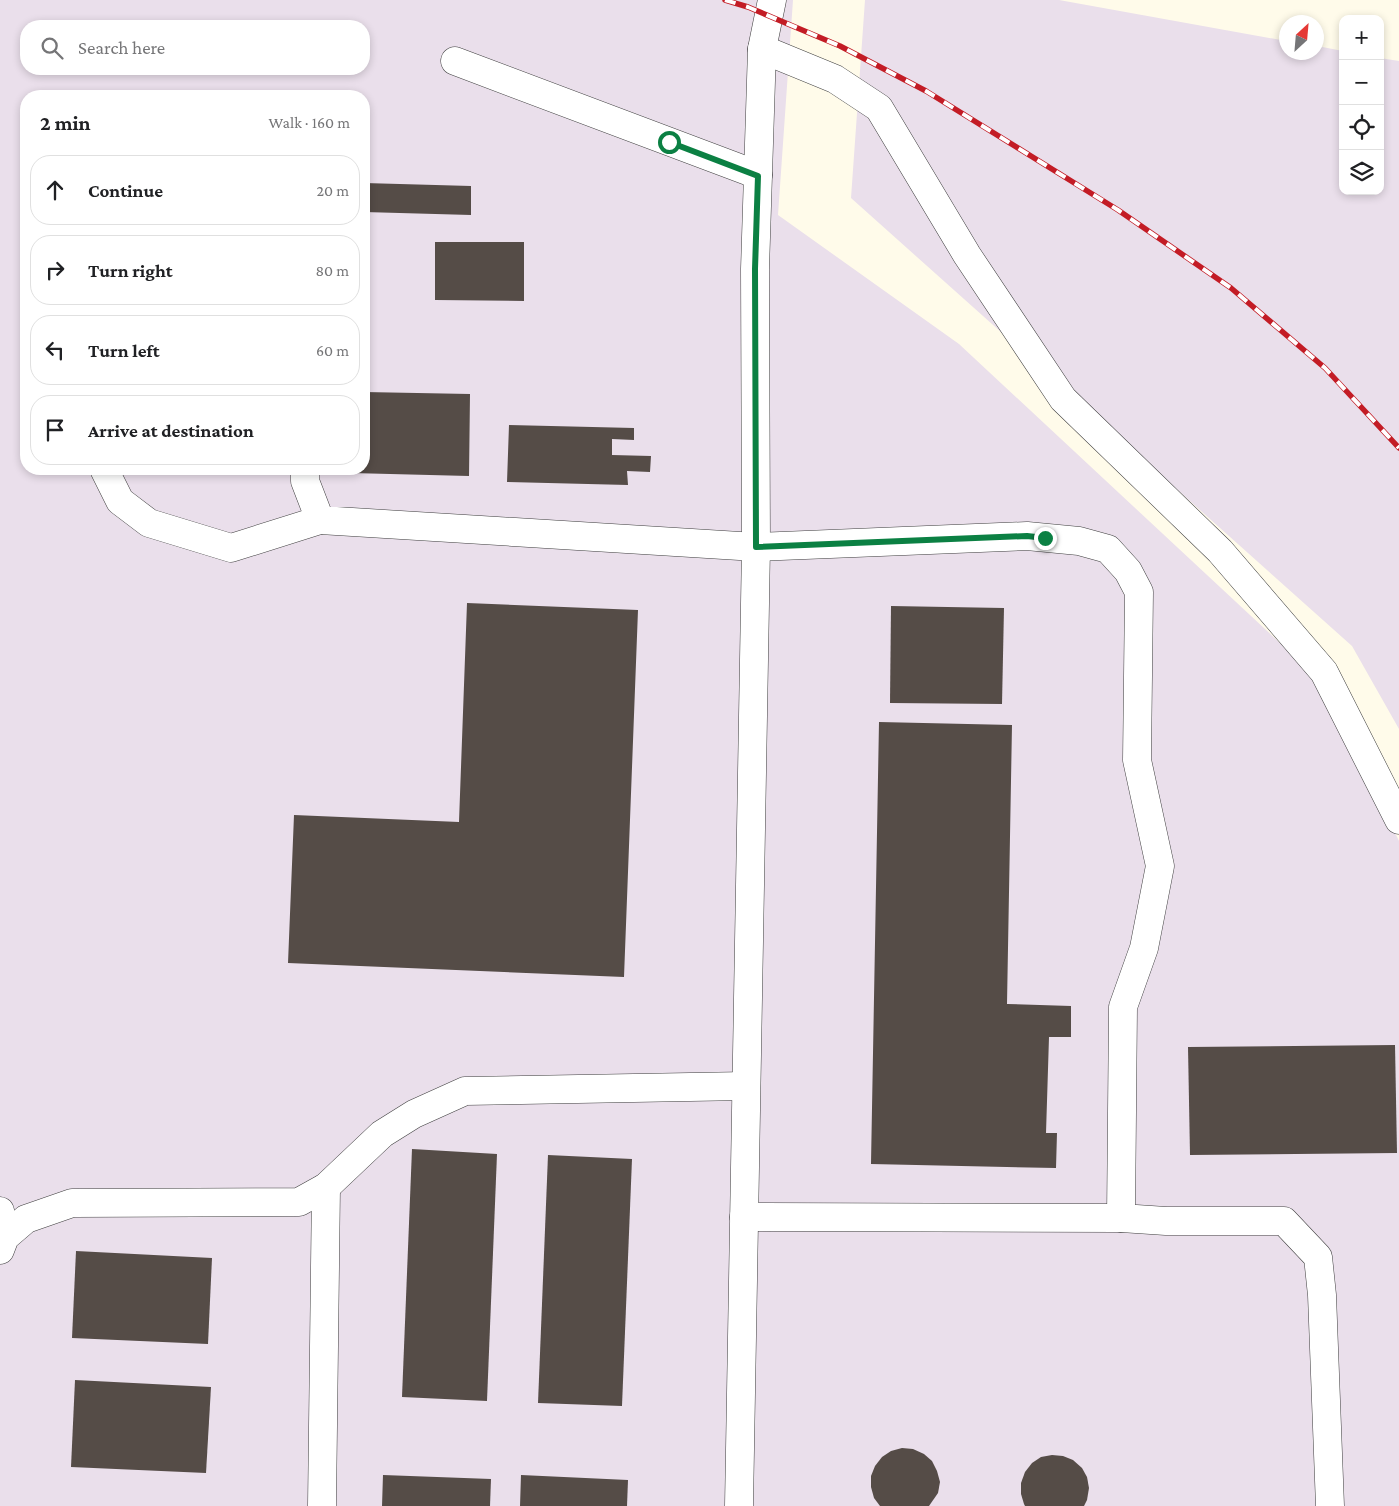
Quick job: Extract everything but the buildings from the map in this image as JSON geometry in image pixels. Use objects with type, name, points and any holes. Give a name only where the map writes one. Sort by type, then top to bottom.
[{"type":"lane","points":[[738,1506],[756,547],[755,269],[762,49],[772,0]]},
{"type":"lane","points":[[762,49],[835,79],[879,108],[967,255],[1063,399],[1220,551],[1324,672],[1399,820]]},
{"type":"lane","points":[[455,60],[758,176]]},
{"type":"lane","points":[[107,475],[120,501],[149,523],[231,548],[320,520],[756,547],[1027,536],[1079,541],[1108,549],[1128,571],[1139,592],[1137,760],[1160,866],[1144,948],[1123,1007],[1121,1218]]},
{"type":"lane","points":[[305,475],[305,481],[320,520]]},
{"type":"lane","points":[[2,1232],[26,1219],[72,1203],[298,1202],[326,1186],[382,1134],[414,1114],[464,1091],[746,1086]]},
{"type":"lane","points":[[322,1506],[326,1186]]},
{"type":"lane","points":[[744,1218],[1121,1218],[1166,1221],[1284,1221],[1318,1257],[1322,1295],[1330,1506]]},
{"type":"shaded area","points":[[0,0],[793,0],[778,215],[959,344],[1323,683],[1399,841],[1399,1506],[0,1506]]},
{"type":"shaded area","points":[[865,0],[1059,0],[1279,40],[1279,60],[1324,60],[1324,47],[1339,50],[1339,195],[1384,195],[1384,59],[1399,61],[1399,729],[1352,646],[851,198]]},
{"type":"railway","points":[[725,0],[748,7],[840,46],[926,91],[1118,210],[1231,288],[1325,368],[1399,448]]},
{"type":"route","points":[[669,142],[758,176],[755,269],[756,547],[1027,536],[1045,538]]}]
